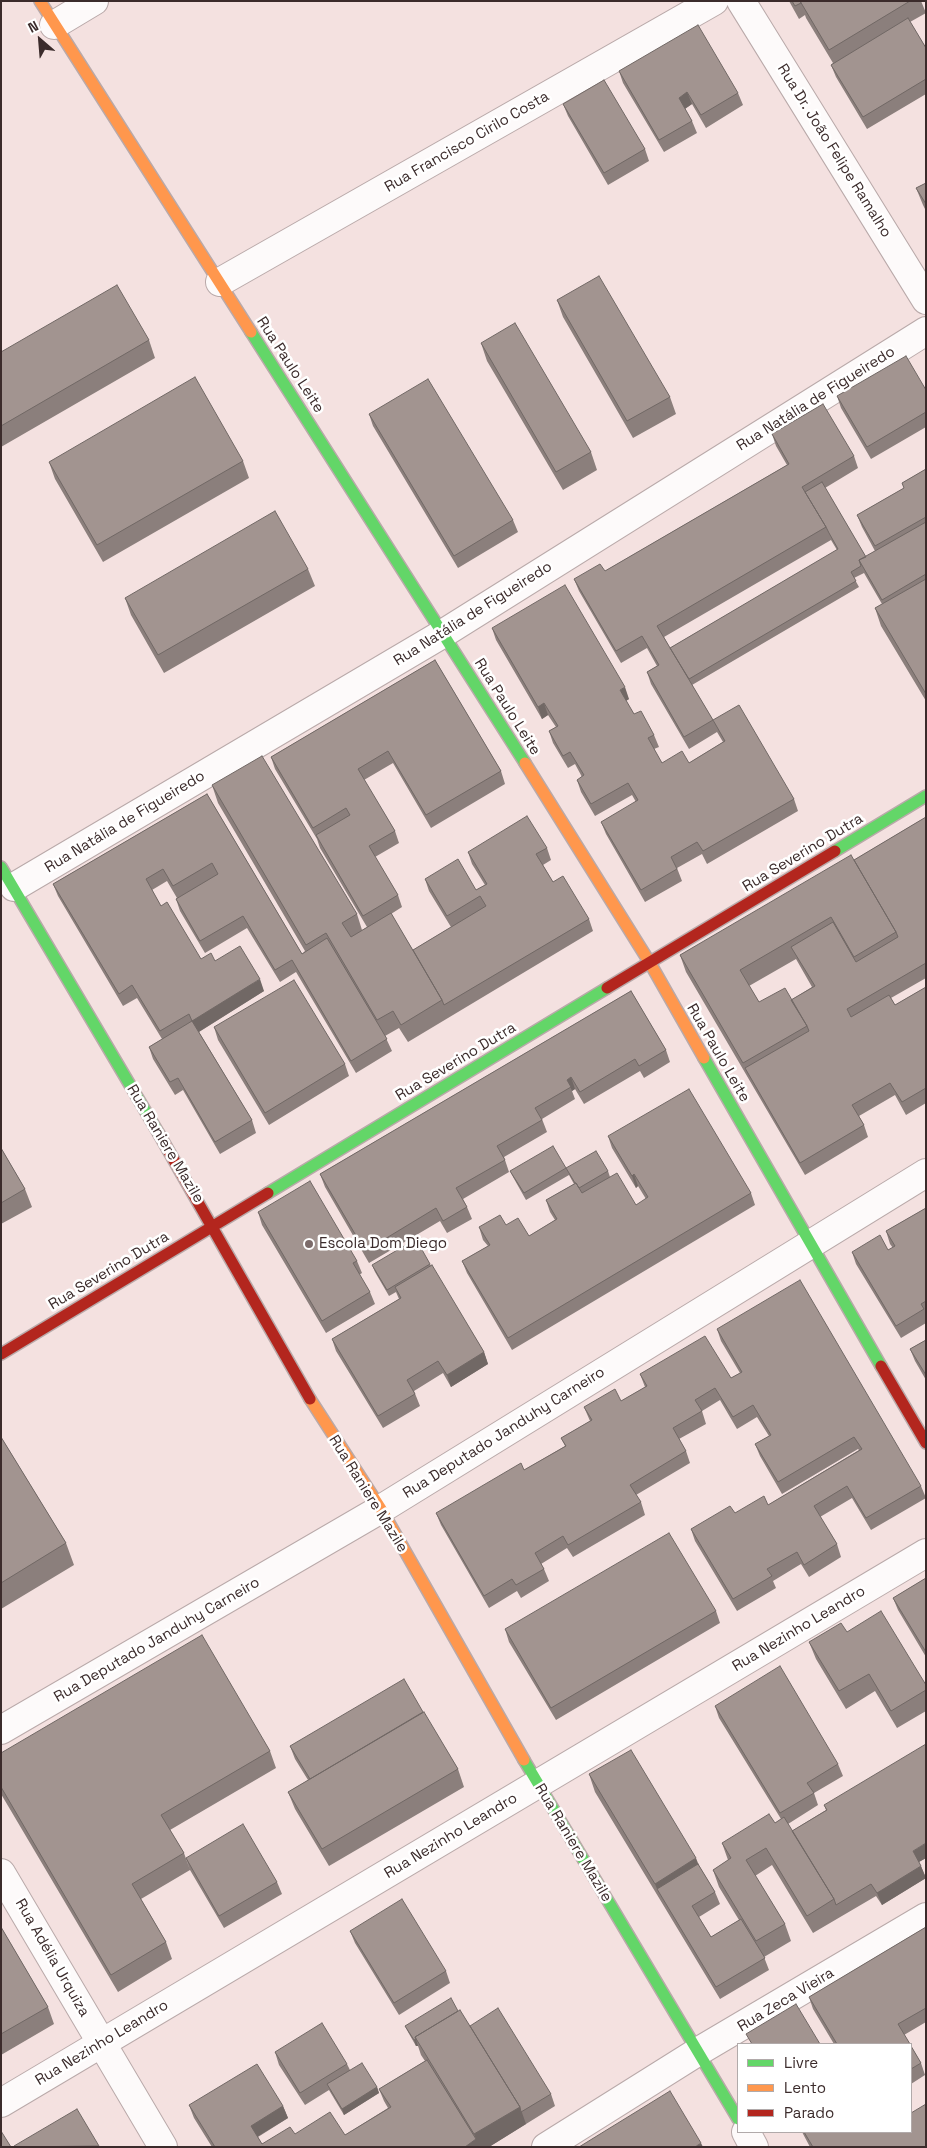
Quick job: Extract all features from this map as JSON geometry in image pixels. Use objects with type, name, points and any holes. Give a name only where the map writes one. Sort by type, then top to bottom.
[{"type":"street","name":"Rua Paulo Leite","points":[[40,1],[444,633],[650,963],[809,1243],[926,1443]]},
{"type":"street","points":[[54,25],[94,1]]},
{"type":"street","name":"Rua Francisco Cirilo Costa","points":[[220,282],[714,1]]},
{"type":"street","name":"Rua Dr. João Felipe Ramalho","points":[[741,1],[926,300]]},
{"type":"street","name":"Rua Natália de Figueiredo","points":[[7,877],[444,633],[926,331]]},
{"type":"street","name":"Rua Severino Dutra","points":[[1,1354],[926,796]]},
{"type":"street","name":"Rua Raniere Mazile","points":[[7,877],[213,1225],[318,1413],[381,1509],[537,1784],[699,2051],[737,2117]]},
{"type":"street","name":"Rua Deputado Janduhy Carneiro","points":[[1,1730],[381,1509],[809,1243],[926,1173]]},
{"type":"street","name":"Rua Nezinho Leandro","points":[[1,2103],[926,1553]]},
{"type":"street","name":"Rua Adélia Urquiza","points":[[1,1873],[163,2147]]},
{"type":"street","name":"Rua Zeca Vieira","points":[[546,2147],[699,2051],[926,1917]]},
{"type":"street","points":[[747,2133],[754,2147]]},
{"type":"building","points":[[792,1],[800,1],[801,3],[795,6]]},
{"type":"building","points":[[800,1],[910,1],[829,50]]},
{"type":"building","points":[[908,18],[926,48],[926,79],[863,117],[831,65]]},
{"type":"building","points":[[698,25],[738,93],[701,115],[687,92],[679,98],[692,121],[659,140],[619,71]]},
{"type":"building","points":[[604,80],[645,149],[604,173],[563,104]]},
{"type":"building","points":[[926,183],[926,204],[916,188]]},
{"type":"building","points":[[599,276],[670,397],[627,421],[557,300]]},
{"type":"building","points":[[117,285],[149,340],[1,426],[1,352]]},
{"type":"building","points":[[515,323],[591,452],[556,472],[481,343]]},
{"type":"building","points":[[906,356],[926,390],[926,412],[867,447],[837,396]]},
{"type":"building","points":[[195,377],[243,461],[97,545],[49,462]]},
{"type":"building","points":[[428,379],[513,520],[454,556],[369,414]]},
{"type":"building","points":[[823,404],[854,456],[802,487],[826,527],[657,626],[713,720],[684,737],[647,672],[659,665],[642,636],[616,651],[574,579],[600,564],[605,571],[789,464],[772,434]]},
{"type":"building","points":[[926,469],[926,517],[875,546],[857,515],[904,488],[902,483]]},
{"type":"building","points":[[822,482],[866,557],[859,560],[861,566],[851,572],[856,581],[689,679],[670,648],[838,549],[805,492]]},
{"type":"building","points":[[275,511],[308,569],[158,655],[125,598]]},
{"type":"building","points":[[926,522],[926,574],[882,600],[859,560]]},
{"type":"building","points":[[926,579],[926,694],[875,608]]},
{"type":"building","points":[[565,585],[625,687],[620,690],[634,714],[641,711],[654,735],[648,738],[662,763],[682,751],[689,763],[725,741],[713,720],[739,705],[794,799],[703,851],[697,842],[671,857],[677,869],[641,890],[601,822],[638,800],[628,783],[591,804],[577,780],[584,775],[570,752],[563,756],[549,731],[558,726],[544,703],[538,707],[492,628]]},
{"type":"building","points":[[435,660],[501,771],[426,815],[388,751],[358,769],[395,831],[369,846],[398,895],[363,916],[316,835],[350,815],[346,808],[313,828],[271,757]]},
{"type":"building","points":[[262,756],[357,914],[342,923],[351,937],[391,913],[442,1000],[401,1025],[393,1011],[377,1020],[326,933],[306,945],[212,785]]},
{"type":"building","points":[[207,794],[302,954],[327,938],[387,1039],[351,1061],[292,960],[275,970],[243,916],[200,941],[176,899],[218,874],[212,863],[173,886],[163,869],[146,879],[161,906],[167,902],[201,959],[211,953],[215,961],[240,946],[260,979],[192,1021],[189,1014],[160,1031],[132,985],[119,994],[53,884]]},
{"type":"building","points":[[527,816],[547,848],[536,854],[553,882],[563,876],[589,919],[444,1005],[413,950],[486,906],[480,896],[447,916],[425,879],[458,859],[476,890],[487,884],[468,852]]},
{"type":"building","points":[[926,817],[926,963],[847,1009],[851,1017],[889,995],[895,1005],[926,987],[926,1088],[902,1102],[890,1083],[852,1105],[864,1125],[800,1163],[745,1068],[809,1031],[791,1000],[815,986],[791,947],[833,922],[856,962],[898,937],[854,860]]},
{"type":"building","points":[[851,855],[896,932],[854,957],[831,917],[740,970],[759,1002],[785,988],[807,1026],[743,1063],[680,955]]},
{"type":"building","points":[[294,980],[345,1064],[265,1113],[214,1027]]},
{"type":"building","points":[[631,991],[666,1050],[639,1066],[635,1059],[580,1092],[571,1077],[567,1080],[571,1087],[535,1108],[542,1120],[497,1146],[505,1160],[456,1188],[467,1207],[443,1221],[436,1208],[365,1251],[320,1174]]},
{"type":"building","points":[[192,1021],[252,1120],[215,1142],[178,1078],[170,1082],[149,1047]]},
{"type":"building","points":[[689,1089],[751,1193],[508,1338],[462,1261],[490,1245],[479,1227],[500,1215],[506,1225],[518,1218],[529,1236],[557,1219],[546,1200],[576,1183],[582,1193],[617,1173],[636,1205],[648,1197],[634,1174],[632,1176],[608,1136]]},
{"type":"building","points":[[553,1146],[566,1168],[524,1193],[510,1171]]},
{"type":"building","points":[[1,1148],[25,1189],[1,1203]]},
{"type":"building","points":[[596,1151],[608,1171],[579,1188],[566,1168]]},
{"type":"building","points":[[310,1181],[357,1261],[353,1263],[370,1292],[322,1321],[258,1212]]},
{"type":"building","points":[[926,1208],[926,1301],[921,1304],[924,1309],[896,1326],[852,1252],[880,1235],[888,1250],[895,1246],[886,1231]]},
{"type":"building","points":[[416,1239],[430,1264],[387,1290],[372,1265]]},
{"type":"building","points":[[432,1265],[484,1352],[447,1375],[438,1361],[407,1380],[415,1394],[378,1416],[332,1339],[401,1298],[395,1287]]},
{"type":"building","points":[[800,1280],[921,1486],[866,1518],[847,1486],[814,1506],[837,1544],[804,1565],[797,1552],[767,1569],[772,1576],[733,1599],[691,1529],[730,1506],[735,1513],[764,1496],[768,1505],[862,1449],[854,1437],[778,1482],[755,1444],[771,1435],[753,1405],[733,1417],[715,1388],[695,1400],[702,1411],[673,1428],[686,1451],[630,1485],[641,1502],[568,1545],[563,1536],[535,1553],[544,1569],[516,1585],[512,1579],[484,1596],[436,1513],[521,1463],[524,1470],[566,1446],[561,1438],[592,1420],[584,1407],[615,1389],[621,1401],[647,1386],[640,1374],[705,1336],[731,1378],[742,1372],[717,1329]]},
{"type":"building","points":[[926,1340],[926,1375],[910,1349]]},
{"type":"building","points":[[1,1437],[66,1543],[1,1583]]},
{"type":"building","points":[[669,1533],[716,1611],[551,1708],[505,1629]]},
{"type":"building","points":[[926,1578],[926,1652],[893,1598]]},
{"type":"building","points":[[881,1611],[926,1685],[926,1690],[891,1711],[869,1674],[839,1691],[809,1642],[841,1623],[847,1632]]},
{"type":"building","points":[[202,1635],[270,1751],[161,1815],[184,1853],[132,1884],[166,1942],[111,1975],[1,1787],[1,1753]]},
{"type":"building","points":[[780,1666],[838,1764],[807,1783],[814,1793],[780,1813],[715,1706]]},
{"type":"building","points":[[404,1679],[423,1712],[310,1779],[290,1746]]},
{"type":"building","points":[[424,1712],[458,1769],[322,1849],[288,1792]]},
{"type":"building","points":[[926,1744],[926,1843],[913,1851],[921,1866],[877,1893],[871,1884],[836,1905],[792,1831],[827,1810],[824,1805]]},
{"type":"building","points":[[631,1750],[696,1858],[655,1884],[589,1774]]},
{"type":"building","points":[[769,1814],[775,1823],[784,1817],[834,1899],[807,1916],[766,1848],[746,1860],[785,1924],[756,1941],[713,1870],[731,1858],[722,1843]]},
{"type":"building","points":[[243,1824],[277,1882],[219,1916],[186,1858]]},
{"type":"building","points":[[698,1864],[715,1892],[692,1906],[711,1937],[741,1919],[765,1958],[716,1987],[657,1889]]},
{"type":"building","points":[[402,1899],[446,1971],[394,2003],[350,1931]]},
{"type":"building","points":[[1,1927],[48,2007],[1,2034]]},
{"type":"building","points":[[926,1927],[926,2008],[898,2024],[909,2043],[836,2043],[809,1997]]},
{"type":"building","points":[[451,1998],[458,2011],[415,2037],[416,2039],[414,2040],[405,2026]]},
{"type":"building","points":[[796,2004],[819,2043],[751,2043],[746,2034]]},
{"type":"building","points":[[498,2008],[551,2094],[521,2112],[520,2107],[470,2026]]},
{"type":"building","points":[[460,2010],[520,2107],[474,2134],[415,2037]]},
{"type":"building","points":[[322,2023],[347,2064],[300,2093],[275,2052]]},
{"type":"building","points":[[912,2048],[921,2063],[912,2068]]},
{"type":"building","points":[[427,2060],[476,2139],[465,2147],[215,2147],[189,2105],[257,2064],[283,2106],[251,2126],[262,2144],[290,2127],[295,2134],[330,2112],[345,2135],[391,2107],[379,2089]]},
{"type":"building","points":[[362,2063],[377,2087],[342,2109],[327,2084]]},
{"type":"building","points":[[670,2091],[701,2143],[695,2147],[579,2147]]},
{"type":"building","points":[[926,2104],[926,2147],[813,2147],[805,2133],[912,2133],[912,2112]]},
{"type":"building","points":[[77,2109],[99,2146],[14,2146]]},
{"type":"building","points":[[1,2131],[11,2147],[1,2147]]},
{"type":"traffic: fast","points":[[251,332],[525,763]]},
{"type":"traffic: fast","points":[[835,851],[926,796]]},
{"type":"traffic: fast","points":[[1,867],[159,1134]]},
{"type":"traffic: fast","points":[[268,1193],[607,988]]},
{"type":"traffic: fast","points":[[704,1058],[881,1366]]},
{"type":"traffic: fast","points":[[524,1760],[737,2117]]},
{"type":"traffic: slow","points":[[40,1],[251,332]]},
{"type":"traffic: slow","points":[[525,763],[650,963],[704,1058]]},
{"type":"traffic: slow","points":[[310,1399],[381,1509],[524,1760]]},
{"type":"traffic: jam","points":[[607,988],[835,851]]},
{"type":"traffic: jam","points":[[159,1134],[310,1399]]},
{"type":"traffic: jam","points":[[1,1354],[268,1193]]},
{"type":"traffic: jam","points":[[881,1366],[926,1443]]},
{"type":"place","name":"Escola Dom Diego","points":[[309,1244]]}]
